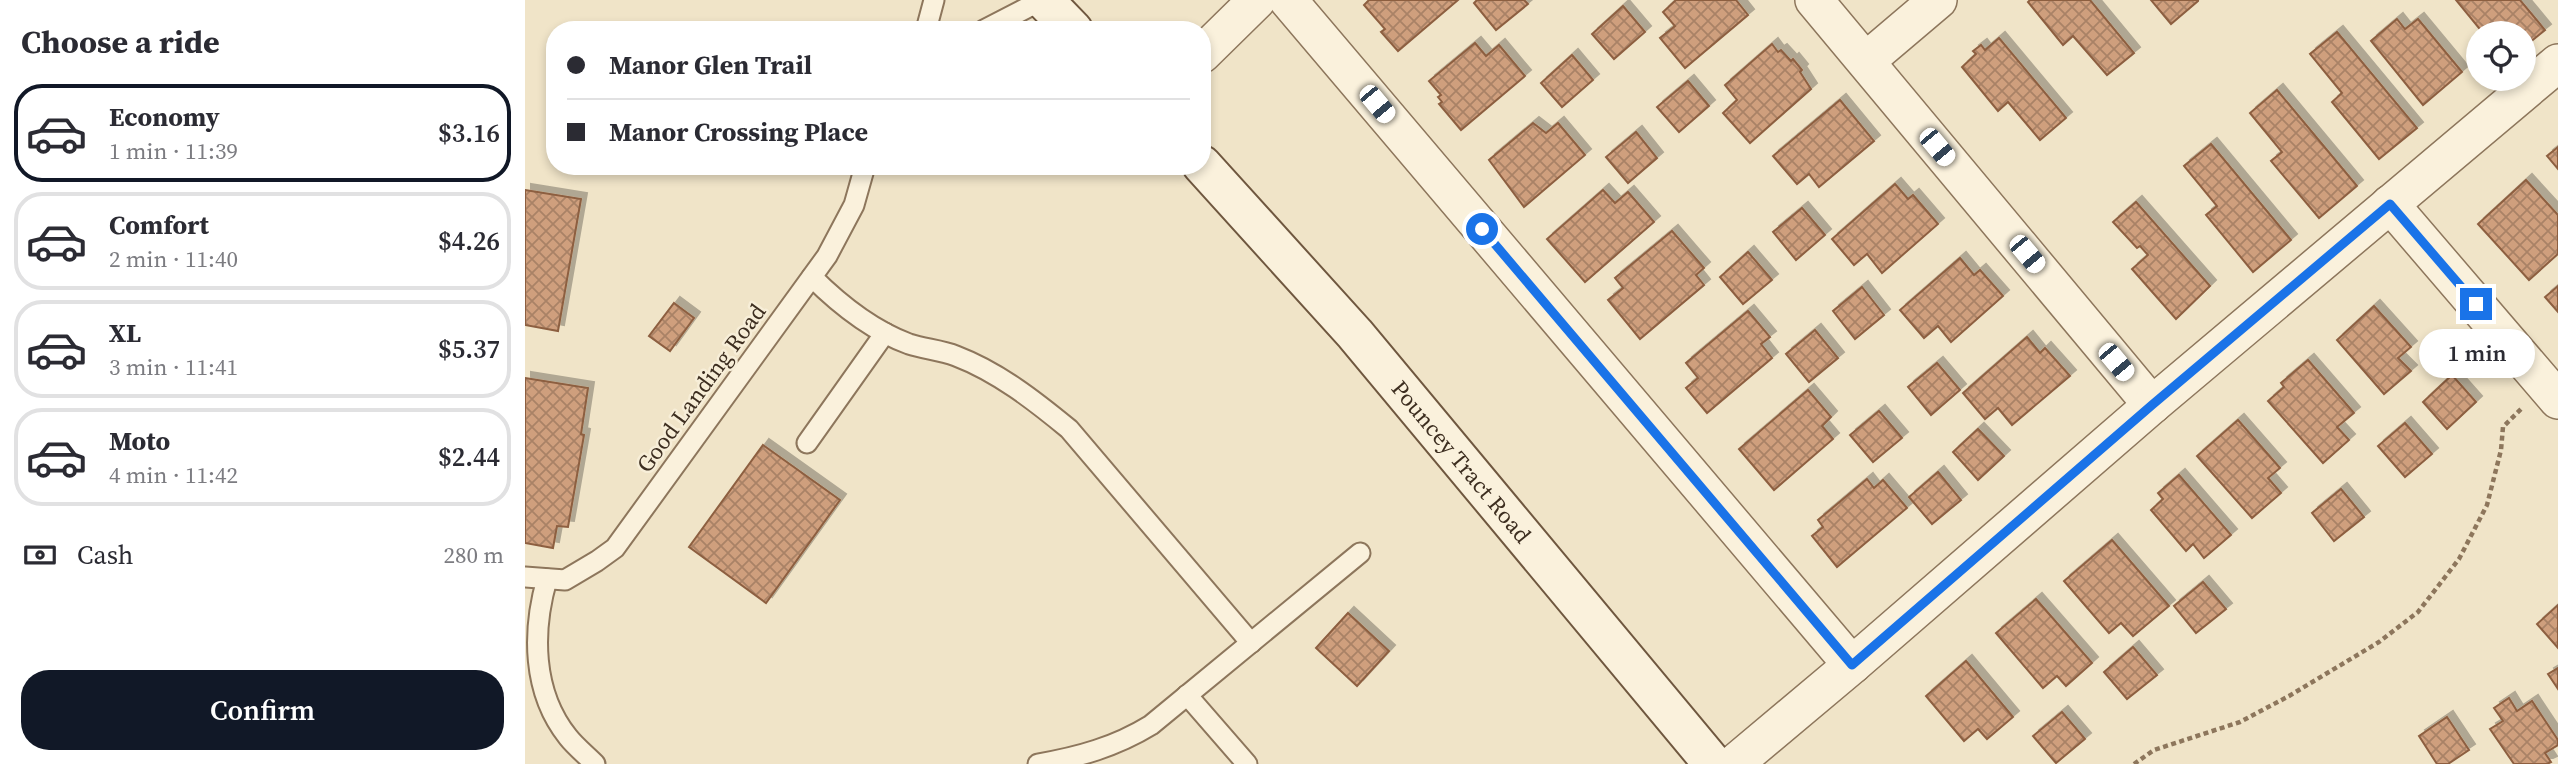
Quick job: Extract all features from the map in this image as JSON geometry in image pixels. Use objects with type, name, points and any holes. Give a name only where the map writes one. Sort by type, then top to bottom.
[{"type":"main road","points":[[1043,0],[1064,21]]},
{"type":"main road","name":"Pouncey Tract Road","points":[[1211,174],[1355,334],[1713,764]]},
{"type":"street","points":[[1211,45],[1257,0]]},
{"type":"street","points":[[1288,0],[1852,665]]},
{"type":"street","points":[[1814,0],[2152,405]]},
{"type":"street","points":[[1866,61],[1938,0]]},
{"type":"street","points":[[1734,764],[2152,405],[2558,63]]},
{"type":"street","points":[[2390,204],[2558,400]]},
{"type":"lane","points":[[928,21],[934,0]]},
{"type":"lane","points":[[1002,21],[1043,0]]},
{"type":"lane","name":"Good Landing Road","points":[[525,577],[565,580],[615,548],[827,256],[854,205],[862,175]]},
{"type":"lane","points":[[812,277],[850,311],[885,333],[907,343],[955,355],[987,371],[1018,390],[1069,429],[1251,643]]},
{"type":"lane","points":[[807,443],[885,333]]},
{"type":"lane","points":[[1038,764],[1081,756],[1129,739],[1151,725],[1360,553]]},
{"type":"lane","points":[[547,579],[537,625],[540,672],[546,694],[561,726],[567,736],[595,764]]},
{"type":"lane","points":[[1187,695],[1247,764]]},
{"type":"path","points":[[2134,764],[2154,750],[2239,722],[2289,696],[2379,642],[2418,612],[2459,559],[2487,505],[2501,450],[2503,427],[2521,409]]},
{"type":"building","points":[[1369,0],[1458,0],[1398,51],[1381,32],[1385,29],[1364,5]]},
{"type":"building","points":[[1477,0],[1524,0],[1528,4],[1496,30],[1474,3]]},
{"type":"building","points":[[1676,0],[1736,0],[1748,15],[1685,68],[1660,38],[1675,26],[1663,12]]},
{"type":"building","points":[[2090,0],[2134,53],[2107,75],[2073,36],[2063,45],[2028,2]]},
{"type":"building","points":[[2151,0],[2198,0],[2198,1],[2171,24]]},
{"type":"building","points":[[2456,0],[2520,0],[2545,30],[2536,37],[2536,21],[2473,21]]},
{"type":"building","points":[[1623,6],[1645,32],[1614,59],[1592,34]]},
{"type":"building","points":[[2397,19],[2405,29],[2418,19],[2462,72],[2423,105],[2371,41]]},
{"type":"building","points":[[2337,32],[2417,128],[2379,159],[2332,102],[2342,93],[2310,54]]},
{"type":"building","points":[[1999,38],[2066,118],[2040,140],[2008,102],[1998,111],[1962,67],[1976,54],[1973,51],[1981,45],[1985,50]]},
{"type":"building","points":[[1475,43],[1486,56],[1499,45],[1525,76],[1461,130],[1439,104],[1442,102],[1438,97],[1441,95],[1429,81]]},
{"type":"building","points":[[1772,44],[1778,52],[1781,50],[1791,61],[1793,59],[1811,89],[1750,143],[1723,113],[1737,100],[1725,85]]},
{"type":"building","points":[[1572,55],[1593,80],[1562,107],[1541,83]]},
{"type":"building","points":[[1688,81],[1709,106],[1679,132],[1657,107]]},
{"type":"building","points":[[2277,90],[2357,186],[2319,218],[2271,161],[2282,152],[2250,113]]},
{"type":"building","points":[[1840,100],[1874,141],[1819,187],[1809,174],[1797,184],[1773,156]]},
{"type":"building","points":[[1533,123],[1546,133],[1558,123],[1585,155],[1524,207],[1489,160]]},
{"type":"building","points":[[1636,132],[1657,158],[1628,183],[1606,157]]},
{"type":"building","points":[[2211,144],[2291,240],[2253,272],[2206,215],[2217,206],[2184,166]]},
{"type":"building","points":[[2558,147],[2558,169],[2547,156]]},
{"type":"building","points":[[2526,180],[2558,215],[2558,254],[2529,280],[2478,224]]},
{"type":"building","points":[[1895,184],[1908,199],[1913,195],[1938,224],[1882,273],[1867,254],[1854,265],[1832,239]]},
{"type":"building","points":[[525,190],[581,199],[558,331],[525,325]]},
{"type":"building","points":[[1603,190],[1615,203],[1628,192],[1654,222],[1585,282],[1547,239]]},
{"type":"building","points":[[2136,202],[2210,286],[2176,319],[2132,269],[2148,255],[2140,246],[2137,248],[2113,222]]},
{"type":"building","points":[[1802,208],[1825,235],[1796,260],[1773,232]]},
{"type":"building","points":[[1672,231],[1704,268],[1696,275],[1704,285],[1640,339],[1608,300],[1623,288],[1615,278]]},
{"type":"building","points":[[1748,252],[1772,280],[1743,304],[1720,277]]},
{"type":"building","points":[[1960,258],[1974,275],[1980,270],[2003,296],[1951,342],[1938,326],[1924,338],[1900,310]]},
{"type":"building","points":[[2558,286],[2558,312],[2545,297]]},
{"type":"building","points":[[1862,287],[1884,315],[1855,339],[1833,311]]},
{"type":"building","points":[[674,303],[694,318],[670,351],[649,336]]},
{"type":"building","points":[[2374,306],[2411,347],[2398,358],[2411,371],[2384,394],[2337,340]]},
{"type":"building","points":[[1748,311],[1770,337],[1761,344],[1772,358],[1707,413],[1686,388],[1698,378],[1686,363]]},
{"type":"building","points":[[1815,330],[1838,358],[1809,382],[1786,354]]},
{"type":"building","points":[[2027,337],[2040,353],[2045,348],[2070,376],[2012,425],[1998,408],[1985,419],[1963,393]]},
{"type":"building","points":[[2308,360],[2354,413],[2337,427],[2349,440],[2323,463],[2268,401],[2284,387],[2281,383]]},
{"type":"building","points":[[1937,363],[1960,390],[1931,415],[1908,387]]},
{"type":"building","points":[[2452,375],[2476,402],[2447,429],[2423,402]]},
{"type":"building","points":[[525,378],[588,388],[581,434],[584,435],[568,527],[557,526],[553,548],[525,543]]},
{"type":"building","points":[[1808,390],[1831,417],[1822,426],[1833,439],[1774,490],[1739,449]]},
{"type":"building","points":[[1879,411],[1902,438],[1873,462],[1850,435]]},
{"type":"building","points":[[2238,420],[2280,468],[2268,478],[2281,493],[2252,518],[2197,456]]},
{"type":"building","points":[[2405,423],[2432,454],[2405,477],[2378,446]]},
{"type":"building","points":[[1978,429],[2004,456],[1978,480],[1953,452]]},
{"type":"building","points":[[763,445],[840,500],[766,603],[689,547]]},
{"type":"building","points":[[1938,472],[1961,500],[1932,524],[1909,497]]},
{"type":"building","points":[[2179,475],[2231,535],[2204,558],[2193,544],[2186,551],[2151,510],[2163,499],[2158,493]]},
{"type":"building","points":[[1867,479],[1874,488],[1883,480],[1907,508],[1837,567],[1812,536],[1823,527],[1818,520]]},
{"type":"building","points":[[2341,489],[2364,517],[2334,541],[2312,513]]},
{"type":"building","points":[[2112,540],[2169,606],[2133,636],[2121,623],[2109,633],[2064,581]]},
{"type":"building","points":[[2203,582],[2226,609],[2196,633],[2174,606]]},
{"type":"building","points":[[2036,599],[2092,663],[2066,686],[2057,676],[2043,688],[1996,633]]},
{"type":"building","points":[[2558,605],[2558,648],[2537,624]]},
{"type":"building","points":[[1348,613],[1389,651],[1357,686],[1316,648]]},
{"type":"building","points":[[2133,647],[2157,675],[2127,699],[2104,672]]},
{"type":"building","points":[[1966,661],[2013,717],[1987,739],[1978,729],[1964,741],[1926,696]]},
{"type":"building","points":[[2558,668],[2558,689],[2548,674]]},
{"type":"building","points":[[2509,698],[2517,711],[2532,701],[2558,740],[2558,745],[2545,753],[2551,762],[2514,764],[2490,729],[2503,721],[2494,708]]},
{"type":"building","points":[[2062,712],[2085,739],[2056,763],[2033,736]]},
{"type":"building","points":[[2447,717],[2469,750],[2448,764],[2437,764],[2419,736]]},
{"type":"route","points":[[1482,229],[1852,665],[2152,405],[2390,204],[2476,304]]}]
